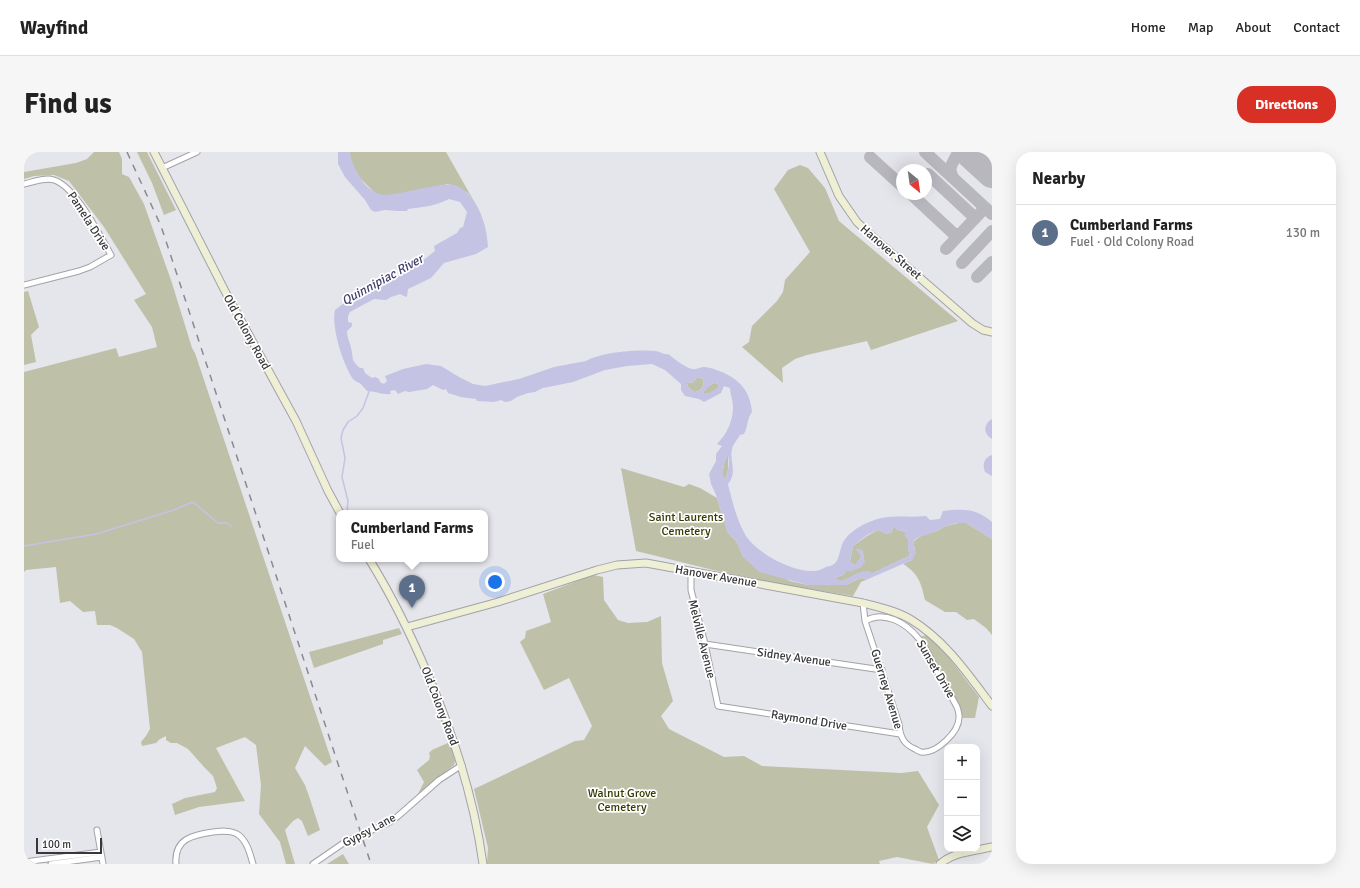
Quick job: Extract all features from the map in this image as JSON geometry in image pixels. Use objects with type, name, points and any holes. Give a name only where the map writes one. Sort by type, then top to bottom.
[{"type":"main road","name":"Old Colony Road","points":[[154,152],[224,289],[296,421],[326,487],[338,510]]},
{"type":"main road","name":"Hanover Street","points":[[820,152],[839,196],[857,222],[972,323],[990,332]]},
{"type":"main road","name":"Old Colony Road","points":[[371,562],[407,627],[444,714],[462,765],[476,818],[483,864]]},
{"type":"main road","name":"Hanover Avenue","points":[[407,627],[498,602],[590,572],[617,565],[646,564],[863,603],[909,618],[935,637],[951,654],[992,706]]},
{"type":"main road","points":[[940,864],[944,860],[957,855],[992,847]]},
{"type":"street","points":[[162,168],[197,152]]},
{"type":"street","name":"Pamela Drive","points":[[24,184],[47,179],[53,180],[68,189],[90,218],[111,255],[90,267],[24,285]]},
{"type":"street","name":"Melville Avenue","points":[[691,571],[691,590],[705,644],[718,706]]},
{"type":"street","name":"Guerney Avenue","points":[[863,603],[865,621],[899,724],[900,734],[904,742],[921,752],[934,749]]},
{"type":"street","name":"Sunset Drive","points":[[865,621],[872,617],[890,618],[911,630],[920,640],[957,707],[960,716],[957,726],[948,739],[934,749]]},
{"type":"street","name":"Sidney Avenue","points":[[705,644],[882,670]]},
{"type":"street","name":"Raymond Drive","points":[[718,706],[900,734]]},
{"type":"street","name":"Gypsy Lane","points":[[314,864],[345,842],[391,821],[439,780],[462,765]]},
{"type":"street","points":[[97,830],[103,864]]},
{"type":"street","points":[[176,864],[176,856],[180,845],[187,838],[220,831],[238,834],[244,841],[253,864]]},
{"type":"street","points":[[24,862],[32,863],[102,855]]},
{"type":"street","points":[[50,864],[78,858]]},
{"type":"green space","points":[[94,152],[119,152],[122,159],[122,174],[129,177],[144,204],[172,283],[192,348],[195,353],[332,762],[325,766],[305,746],[295,768],[305,785],[320,830],[308,836],[302,821],[298,818],[285,830],[295,864],[286,864],[280,842],[259,814],[261,785],[256,745],[245,737],[216,748],[245,801],[199,807],[175,815],[172,804],[185,798],[215,792],[217,788],[213,776],[188,749],[177,743],[171,743],[166,740],[166,736],[156,743],[142,746],[141,742],[150,729],[142,652],[134,639],[110,625],[97,625],[95,611],[83,612],[70,601],[60,603],[56,567],[26,570],[24,572],[24,372],[116,348],[119,357],[157,347],[152,327],[134,300],[146,294],[104,227],[69,181],[54,175],[34,176],[24,179],[24,172],[76,163],[87,159]]},
{"type":"green space","points":[[137,152],[147,152],[176,210],[164,215],[152,183]]},
{"type":"green space","points":[[349,152],[446,152],[475,203],[468,193],[448,184],[385,196],[375,193],[360,178],[353,166]]},
{"type":"green space","points":[[800,165],[808,168],[825,188],[839,221],[958,321],[871,350],[867,341],[795,359],[782,368],[783,383],[742,347],[749,342],[752,326],[777,301],[783,292],[785,280],[810,252],[774,189],[788,170]]},
{"type":"green space","points":[[28,291],[39,327],[31,335],[36,362],[24,365],[24,292]]},
{"type":"green space","points":[[697,377],[703,379],[703,384],[702,388],[694,392],[688,387],[687,383],[694,382]]},
{"type":"green space","points":[[715,383],[718,384],[719,387],[711,393],[703,393],[708,386]]},
{"type":"green space","points":[[728,455],[728,470],[725,480],[722,474],[725,460]]},
{"type":"green space","name":"Saint Laurents Cemetery","points":[[621,468],[684,487],[689,484],[700,488],[717,498],[728,533],[737,542],[743,557],[790,581],[808,585],[846,585],[861,578],[868,579],[861,582],[853,596],[754,580],[636,551]]},
{"type":"green space","points":[[962,522],[992,539],[992,635],[986,628],[974,619],[967,620],[956,612],[945,612],[925,600],[916,575],[903,564],[912,560],[915,549],[913,545],[915,540],[946,526]]},
{"type":"green space","points":[[893,526],[898,530],[906,532],[906,537],[908,539],[908,550],[910,552],[909,556],[873,573],[840,581],[836,579],[837,577],[843,575],[846,571],[853,571],[862,564],[864,556],[862,550],[860,553],[861,557],[857,564],[855,565],[850,562],[853,546],[878,530],[887,534],[892,532]]},
{"type":"green space","name":"Walnut Grove Cemetery","points":[[593,575],[603,577],[604,600],[618,620],[628,623],[647,622],[661,616],[662,663],[673,701],[661,716],[669,729],[724,757],[744,756],[762,766],[901,773],[918,771],[939,805],[927,827],[939,860],[933,864],[897,857],[879,861],[880,864],[487,864],[488,848],[474,789],[575,741],[584,740],[592,726],[569,678],[544,690],[520,642],[525,638],[526,631],[551,622],[543,594]]},
{"type":"green space","points":[[399,628],[402,634],[383,640],[383,644],[314,668],[309,652]]},
{"type":"green space","points":[[926,635],[943,650],[979,697],[975,718],[963,718],[920,637]]},
{"type":"green space","points":[[450,742],[455,761],[454,765],[417,796],[424,782],[417,770],[429,760],[429,753],[432,750]]},
{"type":"green space","points":[[343,854],[349,864],[327,864]]},
{"type":"water","points":[[338,152],[349,152],[355,169],[362,180],[370,189],[382,195],[451,184],[458,186],[470,196],[477,206],[487,235],[488,247],[476,254],[444,263],[431,278],[408,289],[406,297],[400,294],[386,300],[374,299],[350,312],[348,322],[352,323],[352,326],[347,333],[353,359],[360,368],[363,368],[365,373],[372,378],[375,377],[379,379],[380,382],[384,384],[387,381],[385,376],[403,369],[426,364],[441,366],[473,384],[485,386],[519,379],[554,367],[586,361],[610,353],[648,350],[668,354],[683,365],[692,369],[706,367],[722,372],[739,383],[746,392],[752,412],[744,434],[740,435],[734,443],[731,454],[733,471],[728,484],[737,517],[746,536],[759,549],[777,561],[806,571],[818,570],[836,562],[845,539],[853,531],[867,523],[878,519],[892,517],[926,516],[930,520],[940,519],[943,511],[969,510],[986,517],[992,522],[992,539],[966,523],[956,523],[946,526],[915,539],[913,545],[916,553],[912,560],[868,579],[861,578],[846,585],[808,585],[759,572],[743,557],[737,542],[728,533],[709,474],[716,461],[716,454],[722,446],[717,444],[724,436],[731,422],[733,404],[730,388],[724,386],[721,393],[704,402],[699,399],[685,396],[681,390],[681,384],[665,370],[652,364],[605,370],[573,382],[543,388],[505,402],[501,400],[494,402],[477,401],[476,399],[448,393],[446,389],[443,390],[433,385],[427,389],[409,392],[405,391],[398,394],[395,390],[390,391],[391,394],[367,391],[361,384],[353,379],[345,364],[336,335],[334,317],[335,310],[344,303],[382,286],[412,269],[435,251],[434,246],[457,233],[460,228],[463,227],[467,212],[460,202],[449,199],[434,205],[408,209],[407,211],[385,210],[375,212],[371,210],[365,200],[345,177],[338,164]],"holes":[[[697,377],[703,379],[703,386],[699,391],[694,392],[688,387],[687,383],[694,382]],[[715,383],[719,386],[712,392],[704,394],[703,393],[711,384]],[[728,456],[729,461],[725,479],[722,474],[725,460]],[[893,526],[898,530],[906,532],[904,535],[908,539],[908,550],[910,552],[909,556],[873,573],[870,571],[865,571],[844,580],[840,581],[837,579],[837,577],[843,575],[846,571],[853,571],[854,569],[860,568],[865,562],[862,550],[857,548],[856,550],[860,554],[861,558],[858,560],[856,565],[850,562],[853,546],[867,535],[878,530],[887,534],[892,532]]]},
{"type":"water","points":[[992,419],[992,439],[989,437],[985,429],[989,421]]},
{"type":"water","points":[[992,455],[992,476],[985,472],[984,462],[989,456]]},
{"type":"waterway","points":[[347,510],[348,501],[342,477],[345,458],[341,438],[343,430],[348,422],[357,416],[363,408],[370,389]]},
{"type":"waterway","points":[[24,546],[96,534],[174,510],[193,502],[218,523],[227,523],[231,526]]},
{"type":"taxiway","points":[[925,152],[992,214]]},
{"type":"taxiway","points":[[954,179],[951,168],[958,152]]},
{"type":"taxiway","points":[[956,158],[961,155],[966,155],[977,159]]},
{"type":"taxiway","points":[[870,157],[896,181]]},
{"type":"taxiway","points":[[932,178],[972,215]]},
{"type":"taxiway","points":[[917,200],[954,234],[960,234]]},
{"type":"taxiway","points":[[946,249],[981,212]]},
{"type":"taxiway","points":[[962,263],[992,231]]},
{"type":"taxiway","points":[[977,277],[992,262]]},
{"type":"runway","points":[[969,152],[992,173]]},
{"type":"railway","points":[[127,152],[161,226],[371,864]]},
{"type":"place","name":"Cumberland Farms","points":[[412,608]]},
{"type":"water label","name":"Quinnipiac River","points":[[382,279]]}]
